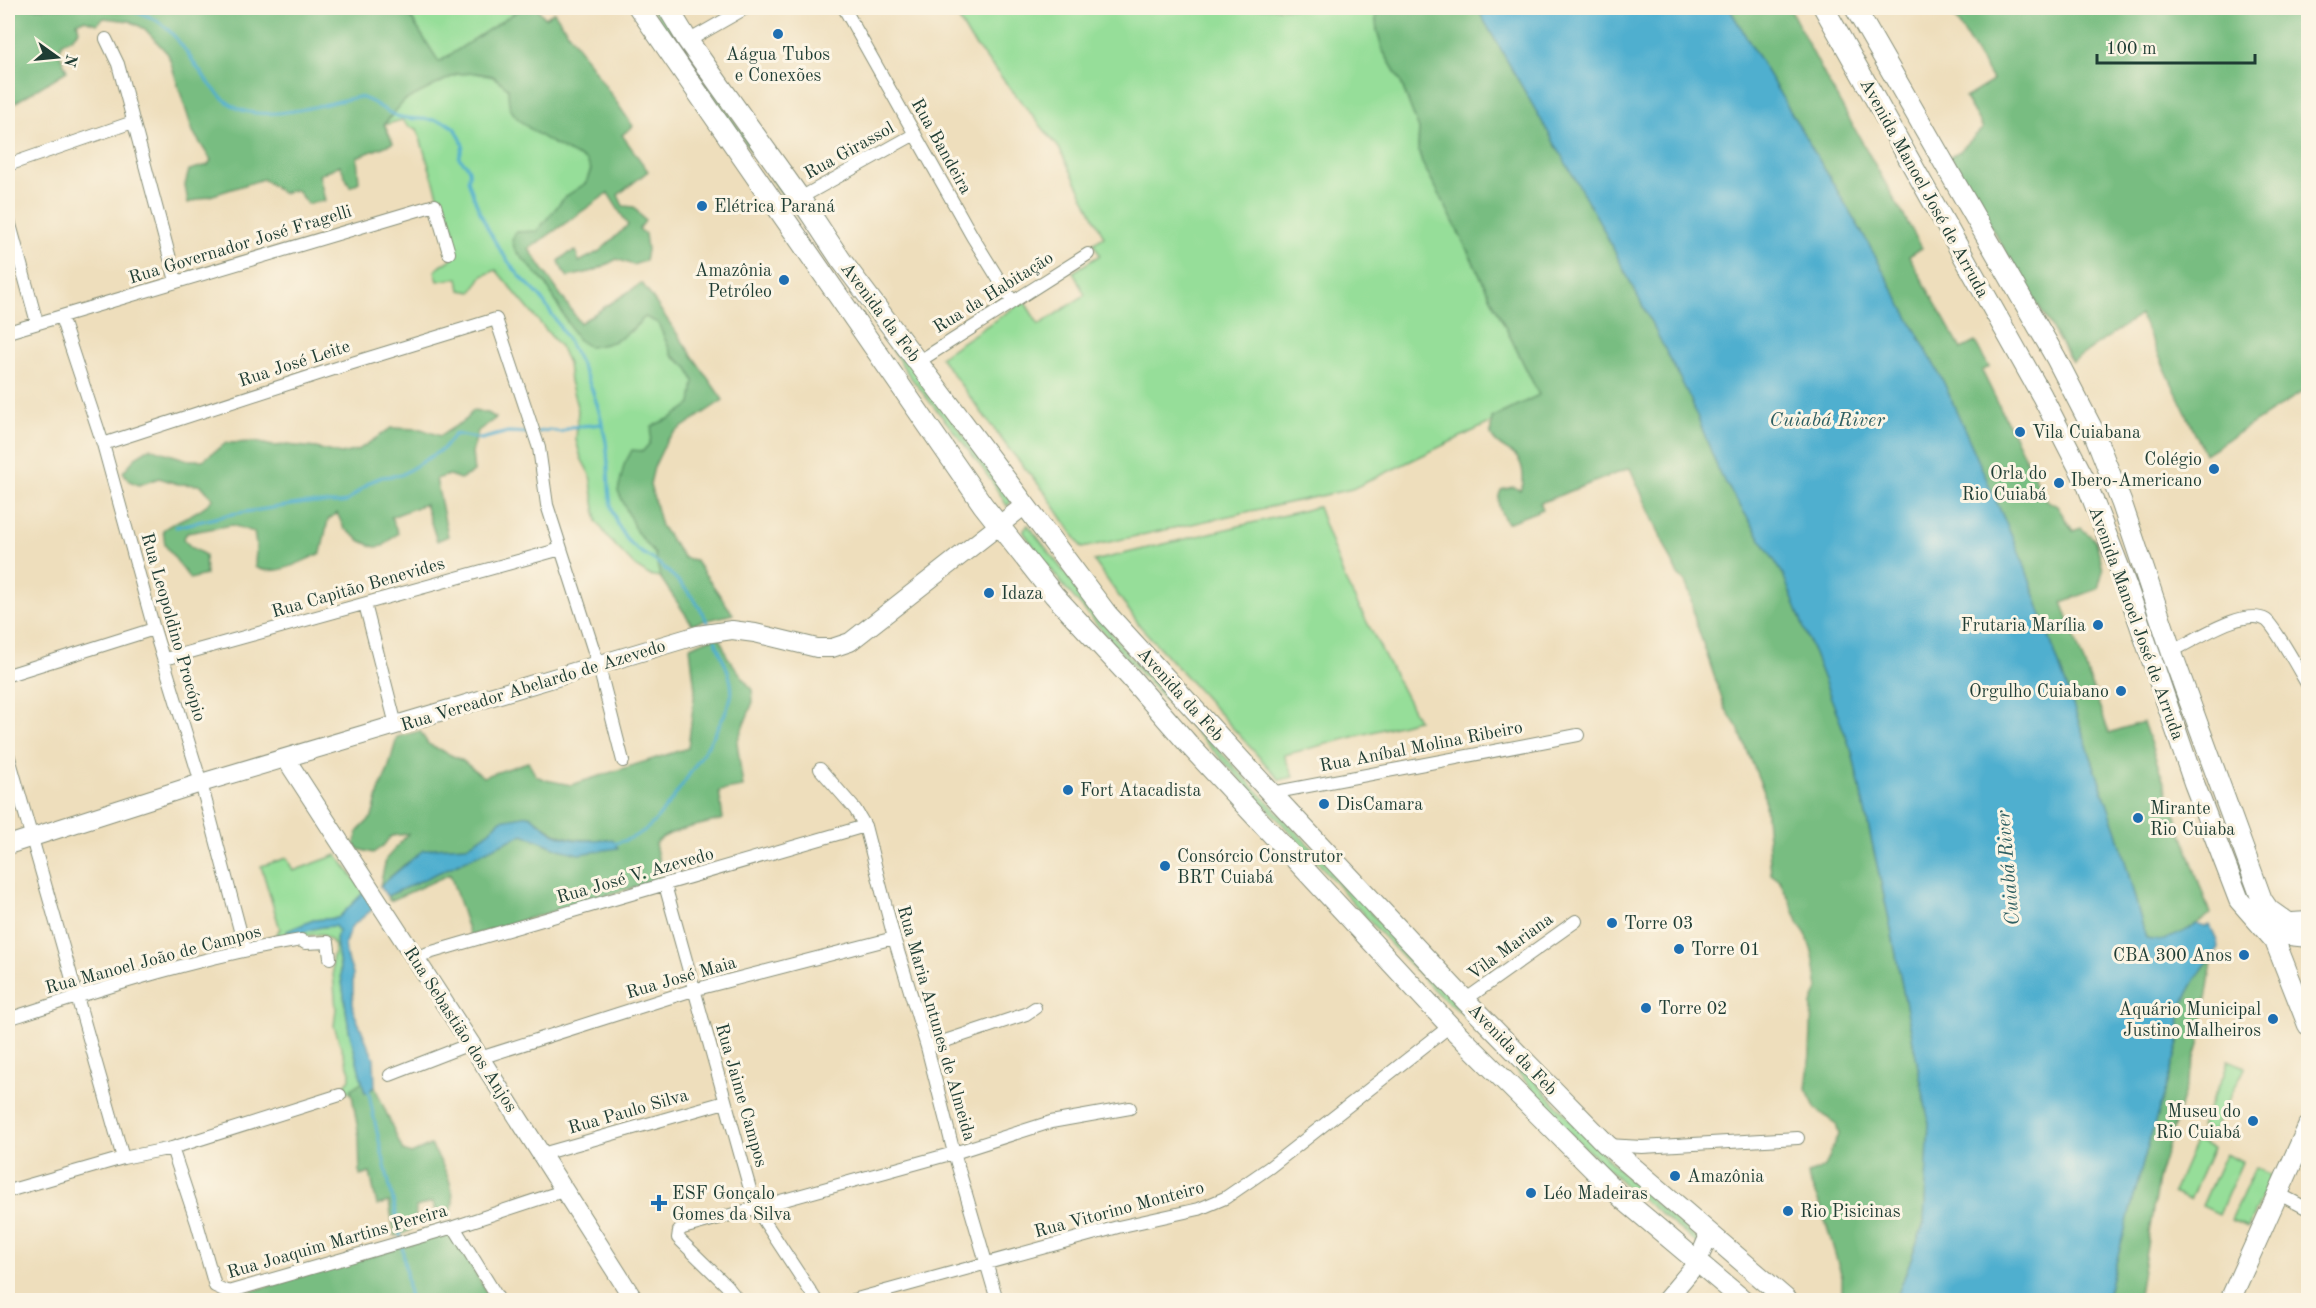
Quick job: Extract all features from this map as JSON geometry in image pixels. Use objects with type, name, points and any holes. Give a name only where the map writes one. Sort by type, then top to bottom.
[{"type":"main road","name":"Avenida da Feb","points":[[639,8],[886,366],[998,524],[1054,595],[1191,747],[1450,1026],[1623,1199],[1743,1300]]},
{"type":"main road","name":"Avenida da Feb","points":[[668,8],[688,41],[800,198],[841,260],[1025,505],[1035,505],[1042,509],[1116,612],[1137,646],[1270,793],[1606,1144],[1787,1300]]},
{"type":"main road","name":"Avenida Manoel José de Arruda","points":[[1824,8],[2067,443],[2086,482],[2128,590],[2194,783],[2233,884],[2244,908],[2269,933],[2277,946],[2308,1026]]},
{"type":"main road","name":"Avenida Manoel José de Arruda","points":[[1855,8],[2056,358],[2092,428],[2122,504],[2258,890],[2269,910],[2286,922]]},
{"type":"main road","points":[[1977,281],[2002,265]]},
{"type":"main road","points":[[2244,908],[2250,910],[2256,907],[2259,901],[2258,890]]},
{"type":"main road","points":[[2308,921],[2274,925],[2269,933],[2308,937]]},
{"type":"main road","points":[[2230,1300],[2308,1127]]},
{"type":"street","points":[[688,41],[747,8]]},
{"type":"street","name":"Rua Bandeira","points":[[844,8],[972,236],[1012,301]]},
{"type":"street","points":[[106,39],[118,64],[176,281]]},
{"type":"street","points":[[8,165],[133,122]]},
{"type":"street","name":"Rua Girassol","points":[[800,198],[915,134]]},
{"type":"street","name":"Rua Governador José Fragelli","points":[[8,332],[435,205],[449,253]]},
{"type":"street","points":[[8,217],[37,323]]},
{"type":"street","name":"Rua da Habitação","points":[[918,362],[1088,254]]},
{"type":"street","name":"Rua Leopoldino Procópio","points":[[61,317],[103,444],[154,628],[201,783],[245,949]]},
{"type":"street","name":"Rua José Leite","points":[[103,444],[346,365],[496,320],[536,440],[547,505],[561,549]]},
{"type":"street","name":"Rua Vereador Abelardo de Azevedo","points":[[8,845],[201,783],[599,667],[699,635],[722,631],[755,633],[817,648],[832,648],[850,642],[1025,505]]},
{"type":"street","points":[[561,549],[599,667],[623,761]]},
{"type":"street","name":"Rua Capitão Benevides","points":[[165,659],[561,549]]},
{"type":"street","points":[[365,604],[396,725]]},
{"type":"street","points":[[2172,651],[2241,617],[2254,616],[2268,621],[2308,686]]},
{"type":"street","points":[[8,675],[154,628]]},
{"type":"street","name":"Rua Aníbal Molina Ribeiro","points":[[1270,793],[1578,735]]},
{"type":"street","points":[[8,754],[123,1158]]},
{"type":"street","name":"Rua Sebastião dos Anjos","points":[[285,759],[415,957],[634,1300]]},
{"type":"street","name":"Rua Maria Antunes de Almeida","points":[[820,769],[855,809],[865,826],[894,938],[927,1047],[954,1154],[997,1300]]},
{"type":"street","name":"Rua José V. Azevedo","points":[[415,957],[865,826]]},
{"type":"street","name":"Rua Jaime Campos","points":[[665,885],[755,1207],[816,1300]]},
{"type":"street","name":"Vila Mariana","points":[[1466,1000],[1576,921]]},
{"type":"street","name":"Rua José Maia","points":[[475,1051],[693,990],[894,938]]},
{"type":"street","name":"Rua Manoel João de Campos","points":[[8,1019],[76,997],[245,949],[301,940],[305,943],[328,942],[330,958]]},
{"type":"street","points":[[927,1047],[1026,1014],[1035,1008]]},
{"type":"street","name":"Rua Vitorino Monteiro","points":[[854,1300],[1118,1227],[1199,1209],[1225,1198],[1270,1167],[1450,1026]]},
{"type":"street","points":[[390,1076],[475,1051]]},
{"type":"street","points":[[8,1191],[123,1158],[172,1148],[340,1095]]},
{"type":"street","name":"Rua Paulo Silva","points":[[542,1154],[725,1102]]},
{"type":"street","points":[[738,1300],[726,1285],[678,1238],[679,1231],[755,1207],[954,1154],[1051,1122],[1130,1108]]},
{"type":"street","points":[[1606,1144],[1642,1147],[1798,1138]]},
{"type":"street","points":[[1634,1169],[1642,1147]]},
{"type":"street","name":"Rua Joaquim Martins Pereira","points":[[172,1148],[197,1222],[215,1286],[228,1292],[454,1227],[563,1191]]},
{"type":"street","points":[[2279,1194],[2308,1209]]},
{"type":"street","points":[[454,1227],[499,1300]]},
{"type":"street","points":[[1666,1300],[1697,1263],[1709,1235]]},
{"type":"green space","points":[[8,8],[423,8],[409,15],[439,62],[522,8],[537,8],[545,18],[554,12],[633,126],[622,135],[648,171],[618,195],[623,206],[634,207],[645,221],[639,229],[645,234],[647,250],[645,261],[633,265],[617,259],[594,271],[568,277],[563,271],[559,261],[567,254],[576,251],[579,262],[600,251],[628,225],[608,193],[529,249],[580,323],[642,283],[723,400],[675,432],[667,440],[654,467],[650,484],[661,526],[684,558],[695,560],[733,614],[692,624],[660,577],[655,554],[636,531],[618,491],[624,465],[632,450],[643,451],[650,443],[652,426],[671,418],[691,404],[694,381],[688,368],[672,355],[658,323],[645,317],[615,341],[589,347],[577,339],[546,284],[515,250],[512,240],[516,232],[537,231],[565,197],[586,183],[591,169],[586,160],[555,145],[522,122],[510,107],[508,88],[493,76],[476,73],[457,74],[404,101],[384,124],[393,143],[357,157],[359,182],[350,187],[340,165],[319,175],[325,201],[307,204],[297,190],[282,193],[263,179],[188,203],[185,185],[189,170],[208,165],[211,160],[193,132],[168,54],[145,29],[130,21],[104,18],[97,24],[84,20],[77,22],[79,30],[72,38],[62,43],[59,52],[67,71],[8,107]]},
{"type":"green space","points":[[423,8],[522,8],[439,63],[409,14]]},
{"type":"green space","points":[[651,8],[658,8],[763,164],[1012,501],[1007,506],[974,457],[906,371],[875,322]]},
{"type":"green space","points":[[952,8],[1375,8],[1377,30],[1383,51],[1400,80],[1419,129],[1418,147],[1422,163],[1539,395],[1492,418],[1492,422],[1352,489],[1082,548],[1044,491],[1009,449],[940,357],[1024,301],[1039,325],[1085,295],[1073,272],[1100,255],[1093,243],[1104,237],[1059,148],[971,40]]},
{"type":"green space","points":[[1375,8],[1477,8],[1598,219],[1690,398],[1720,474],[1783,574],[1852,752],[1889,919],[1929,1123],[1924,1223],[1896,1300],[1842,1300],[1842,1277],[1821,1207],[1808,1174],[1817,1171],[1827,1163],[1839,1134],[1836,1124],[1816,1109],[1806,1089],[1812,1004],[1818,989],[1813,955],[1806,934],[1799,924],[1789,899],[1779,880],[1771,874],[1764,792],[1738,728],[1725,708],[1695,620],[1690,594],[1685,582],[1678,575],[1630,468],[1540,503],[1543,509],[1507,523],[1502,515],[1498,503],[1501,490],[1513,487],[1520,490],[1523,485],[1523,476],[1519,460],[1492,437],[1492,418],[1539,395],[1422,163],[1418,147],[1419,129],[1400,80],[1383,51],[1377,30]]},
{"type":"green space","points":[[1729,8],[1790,9],[1826,78],[1922,248],[1909,256],[1961,349],[1975,342],[1989,367],[1982,371],[2046,500],[2057,506],[2073,531],[2081,528],[2096,541],[2103,570],[2098,589],[2062,602],[2109,733],[2143,722],[2210,914],[2180,934],[2164,939],[2146,939],[2117,832],[2024,564],[1944,383],[1863,234]]},
{"type":"green space","points":[[1949,8],[2308,8],[2308,388],[2205,454],[2140,315],[2072,362],[1949,157],[1960,151],[1983,128],[1965,98],[1993,81]]},
{"type":"green space","points":[[476,73],[493,77],[508,88],[510,108],[555,144],[586,160],[591,169],[586,183],[565,197],[537,232],[517,232],[516,250],[546,284],[568,324],[630,332],[645,317],[658,322],[672,355],[688,368],[694,381],[692,404],[671,418],[653,426],[650,443],[643,451],[636,531],[655,554],[660,577],[649,575],[635,566],[610,540],[597,522],[590,475],[581,458],[576,440],[578,410],[568,363],[561,348],[496,270],[482,276],[472,292],[460,290],[458,278],[438,281],[435,271],[456,255],[453,228],[448,212],[440,201],[417,129],[409,127],[402,120],[384,125],[404,101],[457,74]]},
{"type":"green space","points":[[472,411],[488,413],[496,418],[478,431],[472,453],[474,472],[460,479],[449,475],[436,479],[448,536],[437,541],[425,504],[391,517],[398,533],[383,546],[375,547],[361,541],[344,528],[337,513],[328,520],[321,553],[280,570],[271,571],[255,567],[254,532],[232,525],[187,533],[183,539],[205,555],[206,575],[190,579],[165,545],[163,530],[202,508],[213,499],[201,485],[178,484],[159,478],[139,485],[129,481],[123,472],[137,456],[150,448],[188,460],[203,460],[226,443],[255,442],[273,446],[287,445],[316,448],[341,454],[358,450],[391,428],[421,429],[440,436],[467,419]]},
{"type":"green space","points":[[1318,507],[1345,580],[1418,720],[1284,755],[1293,777],[1280,780],[1140,626],[1094,561]]},
{"type":"green space","points":[[1028,525],[1129,656],[1361,900],[1411,958],[1502,1047],[1614,1166],[1700,1241],[1699,1245],[1624,1184],[1560,1124],[1505,1058],[1463,1014],[1438,994],[1381,934],[1307,850],[1126,658],[1062,584],[1024,533]]},
{"type":"green space","points":[[719,635],[727,656],[752,690],[753,702],[737,742],[743,787],[719,791],[723,819],[667,835],[655,844],[662,875],[635,887],[470,936],[450,874],[390,901],[387,896],[523,834],[559,849],[614,840],[574,839],[557,834],[540,822],[501,820],[484,836],[467,846],[435,848],[405,864],[380,886],[386,859],[408,834],[391,836],[373,853],[358,849],[355,844],[358,831],[372,817],[397,737],[420,731],[428,744],[463,761],[483,777],[528,762],[536,776],[571,785],[688,748],[695,690],[690,647]]},
{"type":"green space","points":[[337,855],[364,892],[338,918],[313,920],[290,938],[279,939],[276,934],[280,929],[261,866],[287,858],[293,871]]},
{"type":"green space","points":[[336,926],[338,930],[336,940],[349,1030],[363,1081],[351,1089],[352,1094],[346,1090],[345,1085],[350,1079],[350,1072],[334,1026],[336,1009],[332,961],[335,946],[331,940],[321,934],[291,938],[323,927]]},
{"type":"green space","points":[[2215,954],[2199,1044],[2158,1179],[2138,1300],[2106,1300],[2146,1152],[2179,1044],[2180,1008],[2195,980]]},
{"type":"green space","points":[[2228,1060],[2245,1067],[2213,1132],[2200,1126],[2224,1075]]},
{"type":"green space","points":[[363,1081],[365,1093],[375,1087],[403,1151],[411,1154],[431,1145],[436,1153],[446,1172],[453,1194],[450,1213],[443,1221],[438,1220],[433,1202],[416,1207],[413,1228],[395,1236],[389,1202],[377,1205],[370,1173],[360,1176],[359,1136],[351,1089]]},
{"type":"green space","points":[[2196,1140],[2213,1148],[2190,1200],[2173,1193]]},
{"type":"green space","points":[[2225,1154],[2242,1162],[2219,1214],[2202,1206]]},
{"type":"green space","points":[[2255,1168],[2271,1175],[2248,1227],[2231,1220]]},
{"type":"green space","points":[[452,1232],[491,1300],[221,1300]]},
{"type":"water","name":"Cuiabá River","points":[[1477,8],[1729,8],[1863,234],[1944,383],[2024,564],[2117,832],[2146,939],[2159,940],[2172,937],[2196,924],[2205,927],[2210,925],[2218,948],[2195,980],[2180,1007],[2179,1043],[2146,1152],[2106,1300],[1896,1300],[1924,1223],[1929,1123],[1889,919],[1852,752],[1783,574],[1720,474],[1690,398],[1598,219]]},
{"type":"water","points":[[529,815],[559,836],[582,840],[613,840],[618,848],[579,854],[559,849],[523,834],[387,896],[380,886],[422,851],[467,846],[484,836],[501,820]]},
{"type":"water","points":[[364,892],[374,908],[351,927],[345,943],[353,974],[353,1010],[374,1059],[375,1087],[365,1093],[349,1030],[336,940],[338,930],[335,926],[323,927],[290,938],[287,931],[313,920],[338,918]]},
{"type":"waterway","points":[[119,8],[150,17],[167,29],[212,87],[225,100],[239,109],[255,113],[281,113],[359,97],[397,116],[436,120],[453,127],[459,134],[463,146],[459,158],[468,168],[468,180],[489,230],[510,264],[547,307],[589,381],[604,433],[609,492],[619,526],[633,546],[658,563],[680,583],[694,599],[709,626]]},
{"type":"waterway","points":[[538,432],[550,430],[561,432],[571,427],[602,424]]},
{"type":"waterway","points":[[176,527],[232,514],[305,503],[346,502],[370,482],[382,477],[401,475],[443,449],[455,434],[481,439],[508,432],[531,433]]},
{"type":"waterway","points":[[613,844],[642,832],[659,816],[696,764],[719,726],[727,710],[732,690],[715,640]]},
{"type":"waterway","points":[[368,1088],[401,1239]]},
{"type":"waterway","points":[[402,1246],[410,1300]]},
{"type":"place","name":"Aágua Tubos e Conexões","points":[[778,34]]},
{"type":"place","name":"Elétrica Paraná","points":[[702,206]]},
{"type":"place","name":"Amazônia Petróleo","points":[[784,280]]},
{"type":"place","name":"Vila Cuiabana","points":[[2020,432]]},
{"type":"place","name":"Colégio Ibero-Americano","points":[[2214,469]]},
{"type":"place","name":"Orla do Rio Cuiabá","points":[[2059,483]]},
{"type":"place","name":"Idaza","points":[[989,593]]},
{"type":"place","name":"Frutaria Marília","points":[[2098,625]]},
{"type":"place","name":"Orgulho Cuiabano","points":[[2121,691]]},
{"type":"place","name":"Fort Atacadista","points":[[1068,790]]},
{"type":"place","name":"DisCamara","points":[[1324,804]]},
{"type":"place","name":"Mirante Rio Cuiaba","points":[[2138,818]]},
{"type":"place","name":"Consórcio Construtor BRT Cuiabá","points":[[1165,866]]},
{"type":"place","name":"Torre 03","points":[[1612,923]]},
{"type":"place","name":"Torre 01","points":[[1679,949]]},
{"type":"place","name":"CBA 300 Anos","points":[[2244,955]]},
{"type":"place","name":"Torre 02","points":[[1646,1008]]},
{"type":"place","name":"Aquário Municipal Justino Malheiros","points":[[2273,1019]]},
{"type":"place","name":"Museu do Rio Cuiabá","points":[[2253,1121]]},
{"type":"place","name":"Amazônia","points":[[1675,1176]]},
{"type":"place","name":"Léo Madeiras","points":[[1531,1193]]},
{"type":"place","name":"ESF Gonçalo Gomes da Silva","points":[[659,1203]]},
{"type":"place","name":"Rio Pisicinas","points":[[1788,1211]]}]
